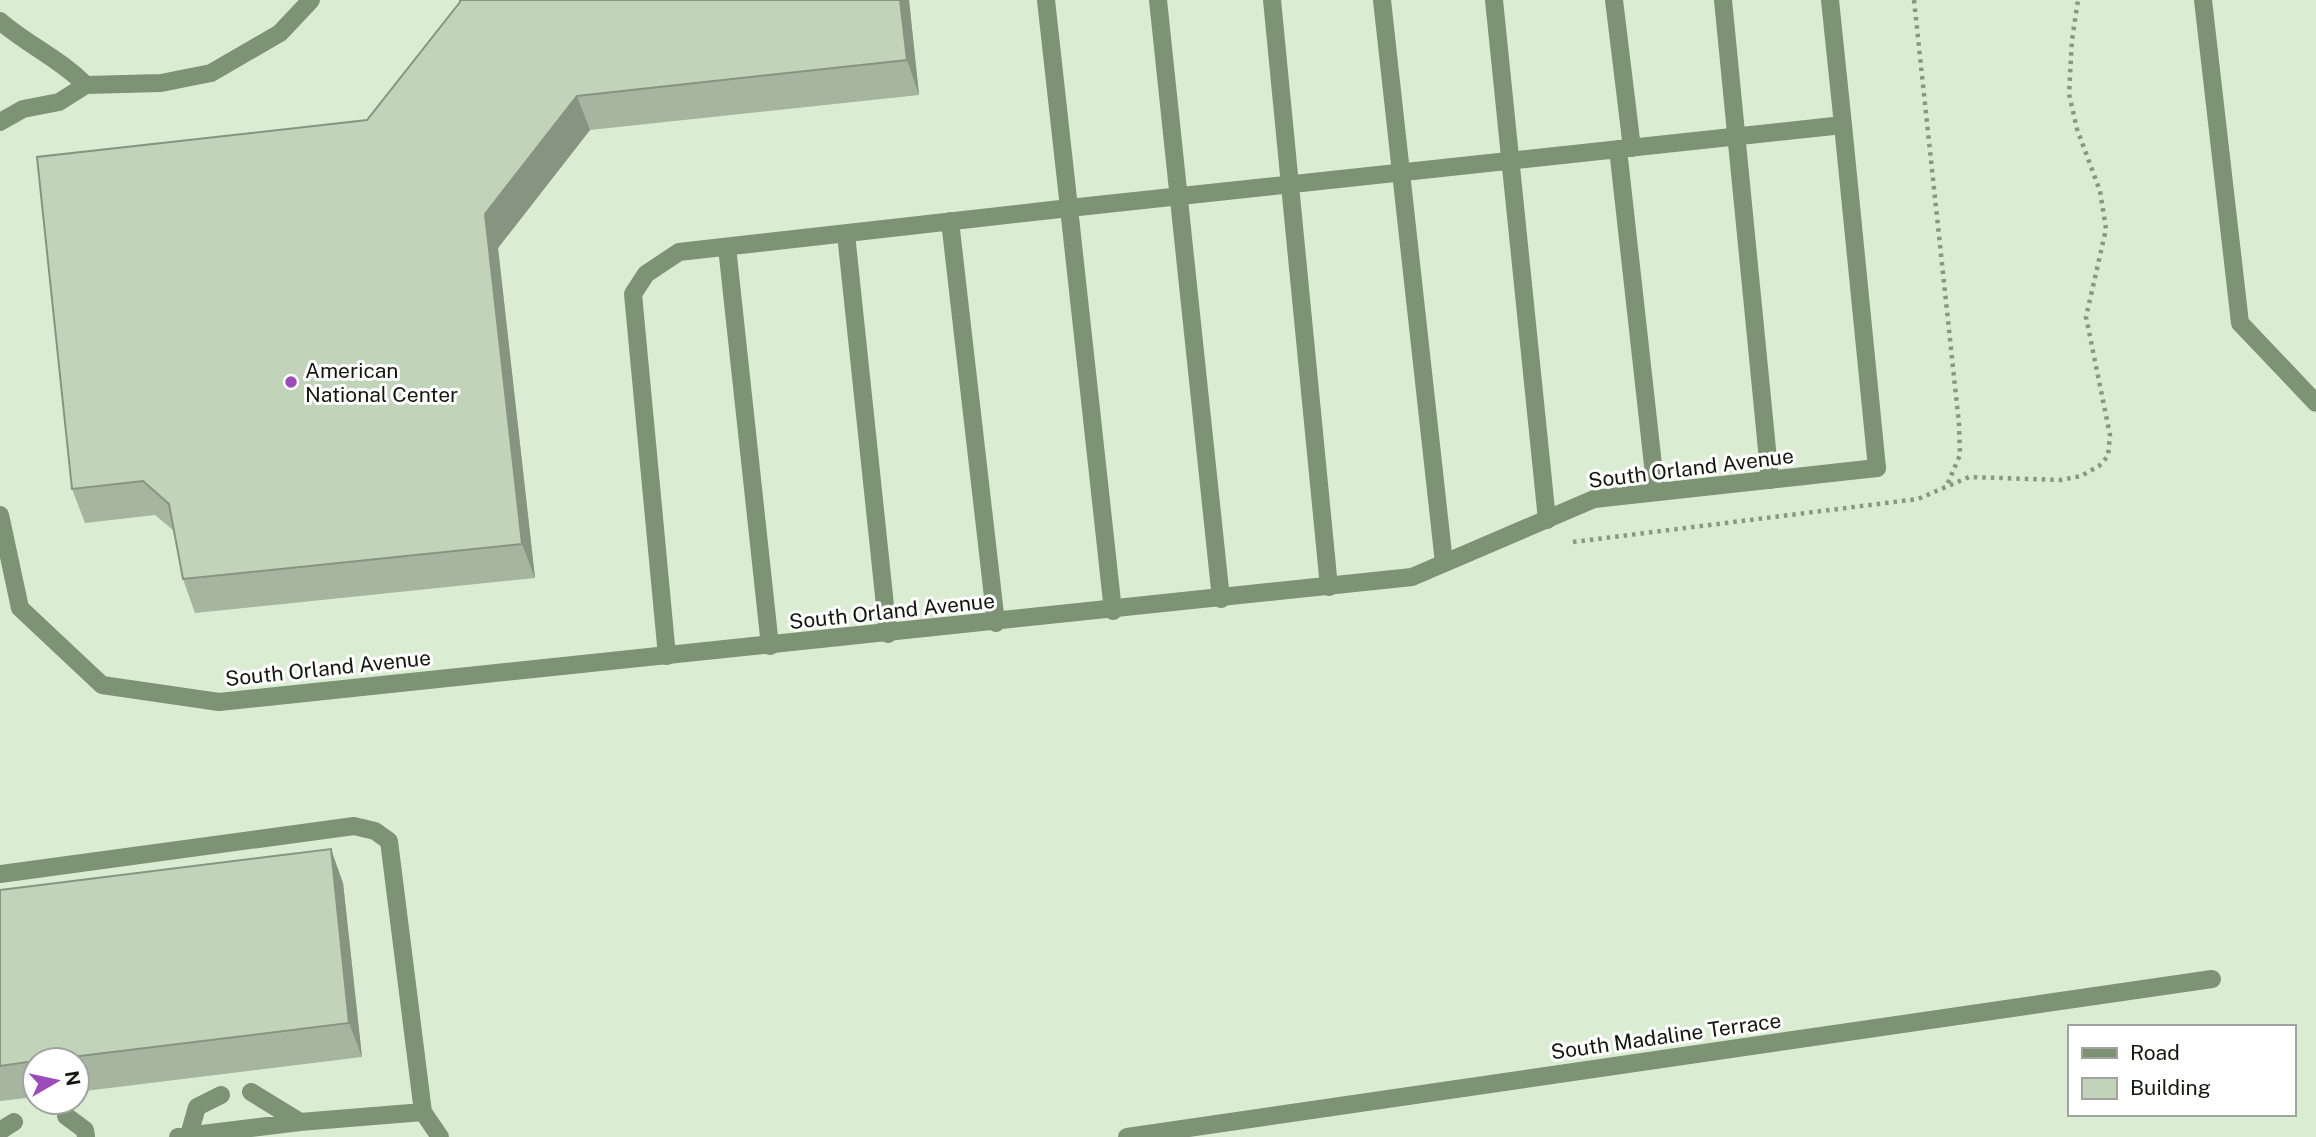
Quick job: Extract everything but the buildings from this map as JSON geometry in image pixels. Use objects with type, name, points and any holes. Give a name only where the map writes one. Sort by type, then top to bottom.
[{"type":"street","points":[[0,122],[23,109],[60,102],[86,85],[161,83],[211,73],[280,33],[311,0]]},
{"type":"street","points":[[1046,0],[1113,611]]},
{"type":"street","points":[[1158,0],[1221,599]]},
{"type":"street","points":[[1272,0],[1329,586]]},
{"type":"street","points":[[1382,0],[1444,563]]},
{"type":"street","points":[[1494,0],[1547,520]]},
{"type":"street","points":[[1614,0],[1656,492]]},
{"type":"street","points":[[1723,0],[1770,480]]},
{"type":"street","points":[[667,656],[633,294],[646,275],[679,252],[1843,125],[1830,0]]},
{"type":"street","points":[[2203,0],[2240,323],[2316,403]]},
{"type":"street","points":[[0,21],[29,43],[64,63],[86,85]]},
{"type":"street","name":"South Orland Avenue","points":[[0,515],[20,608],[102,685],[219,702],[1113,611],[1412,577],[1594,499],[1877,468],[1843,125]]},
{"type":"street","points":[[950,221],[996,623]]},
{"type":"street","points":[[846,233],[888,634]]},
{"type":"street","points":[[727,247],[770,646]]},
{"type":"street","points":[[0,874],[354,826],[375,831],[389,841],[423,1112],[440,1137]]},
{"type":"street","name":"South Madaline Terrace","points":[[1127,1137],[2212,979]]},
{"type":"street","points":[[251,1092],[300,1122]]},
{"type":"street","points":[[184,1136],[197,1107],[221,1095]]},
{"type":"street","points":[[184,1136],[300,1122],[423,1112]]},
{"type":"street","points":[[66,1116],[85,1130],[86,1137]]},
{"type":"path","points":[[1914,0],[1959,424],[1960,455],[1947,486],[1969,477],[2061,480],[2081,476],[2099,466],[2108,456],[2110,435],[2086,317],[2106,229],[2100,191],[2077,129],[2069,94],[2072,40],[2078,0]]},
{"type":"place","name":"American National Center","points":[[291,382]]}]
